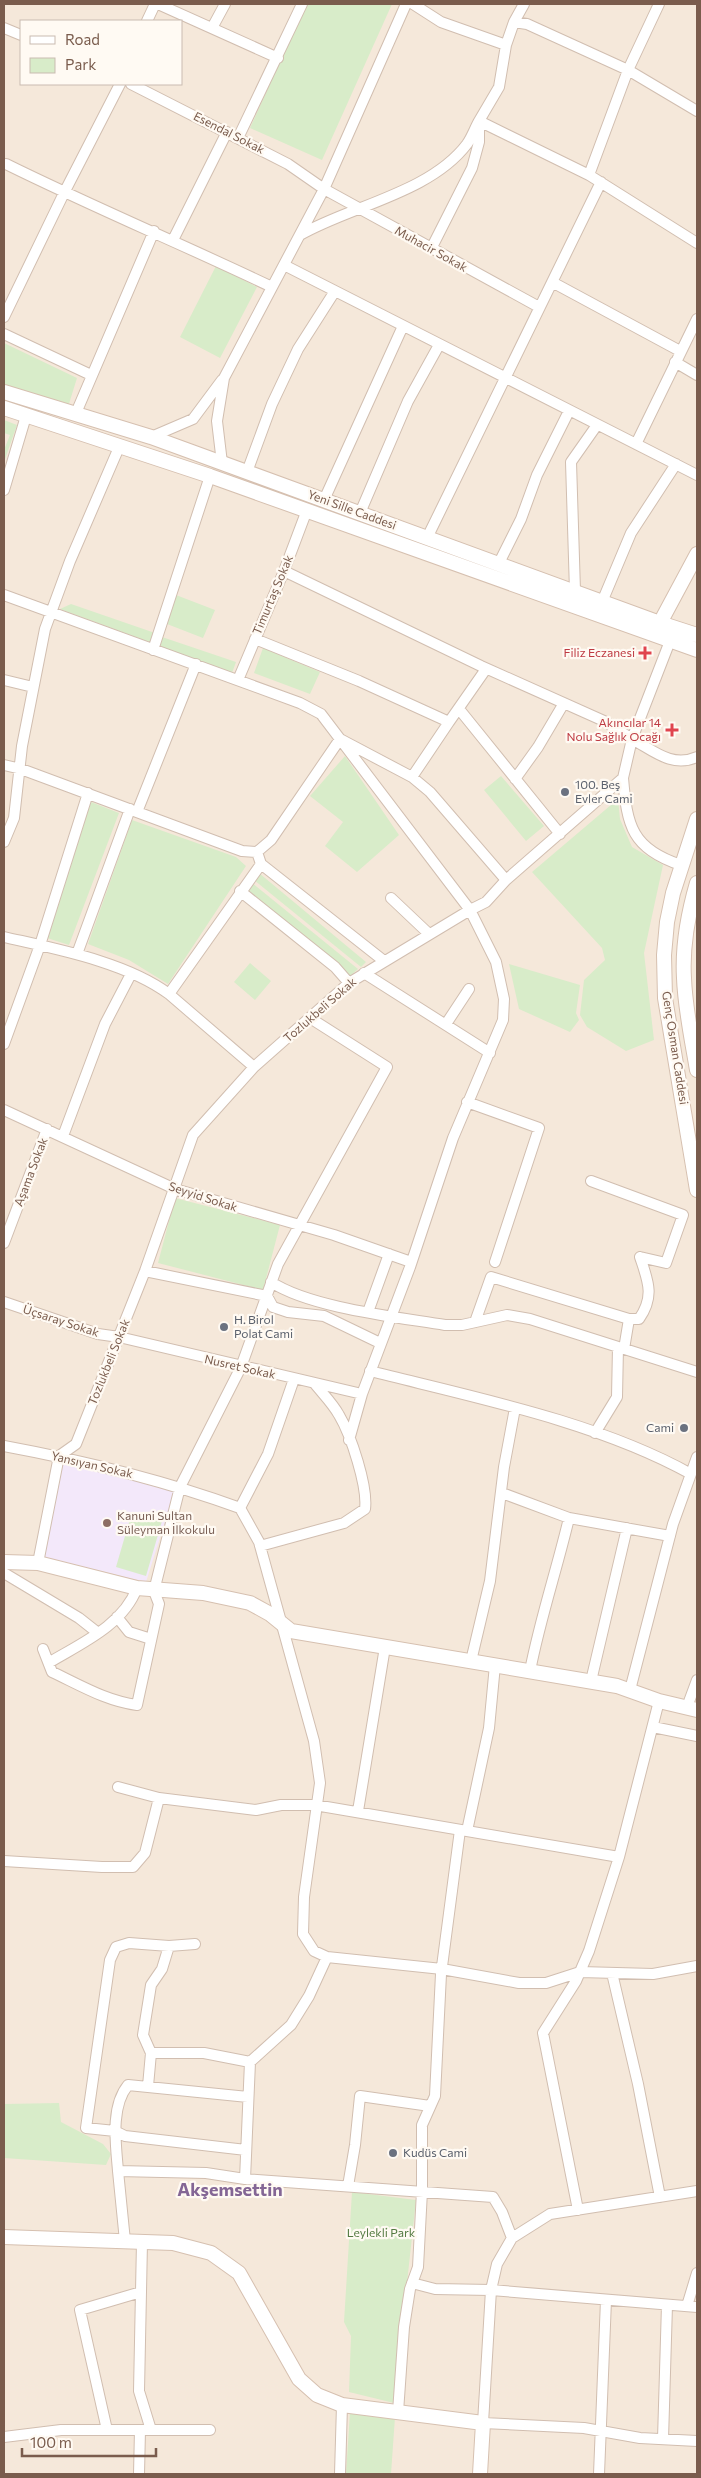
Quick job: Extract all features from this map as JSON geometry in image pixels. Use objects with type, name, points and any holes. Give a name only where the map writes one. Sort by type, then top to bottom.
[{"type":"main road","name":"Yeni Sille Caddesi","points":[[4,392],[151,437],[660,623],[693,632]]},
{"type":"main road","name":"Yeni Sille Caddesi","points":[[4,408],[210,476],[691,648]]},
{"type":"main road","points":[[660,623],[697,554]]},
{"type":"main road","points":[[691,648],[697,656]]},
{"type":"main road","name":"Genç Osman Caddesi","points":[[697,819],[681,865],[667,922],[664,955],[665,998],[697,1190]]},
{"type":"main road","name":"Genç Osman Caddesi","points":[[697,883],[689,913],[684,946],[684,978],[697,1070]]},
{"type":"main road","points":[[4,1562],[38,1563],[154,1591],[203,1592],[250,1603],[291,1631],[591,1681],[630,1690],[660,1701],[692,1709]]},
{"type":"main road","points":[[4,2237],[173,2242],[211,2253],[239,2273],[300,2379],[318,2395],[342,2405],[483,2423],[480,2474]]},
{"type":"street","points":[[148,20],[156,4],[278,58]]},
{"type":"street","points":[[212,28],[225,4]]},
{"type":"street","points":[[238,138],[278,58],[302,4]]},
{"type":"street","points":[[151,437],[193,419],[224,378],[324,188],[406,4]]},
{"type":"street","points":[[413,4],[441,22],[506,45]]},
{"type":"street","points":[[300,235],[322,222],[418,182],[442,168],[466,144],[499,87],[506,45],[514,22],[524,4]]},
{"type":"street","points":[[589,175],[628,70],[659,4]]},
{"type":"street","points":[[514,22],[526,24],[628,70],[697,111]]},
{"type":"street","points":[[4,28],[20,35]]},
{"type":"street","points":[[4,317],[64,192],[119,85]]},
{"type":"street","name":"Esendal Sokak","points":[[133,85],[288,164],[324,188]]},
{"type":"street","points":[[479,121],[589,175],[697,242]]},
{"type":"street","points":[[431,249],[472,168],[479,142],[479,121]]},
{"type":"street","points":[[173,240],[227,132]]},
{"type":"street","points":[[6,164],[272,287]]},
{"type":"street","points":[[426,538],[601,182]]},
{"type":"street","name":"Muhacir Sokak","points":[[324,188],[431,249],[539,307]]},
{"type":"street","points":[[76,413],[90,375],[154,231]]},
{"type":"street","points":[[284,265],[697,475]]},
{"type":"street","points":[[552,282],[680,351]]},
{"type":"street","points":[[246,472],[272,404],[298,349],[335,291]]},
{"type":"street","points":[[636,444],[697,319]]},
{"type":"street","points":[[324,500],[403,326]]},
{"type":"street","points":[[4,334],[90,375]]},
{"type":"street","points":[[360,513],[408,401],[439,345]]},
{"type":"street","points":[[675,362],[697,375]]},
{"type":"street","points":[[222,463],[216,422],[224,378]]},
{"type":"street","points":[[498,563],[520,519],[537,475],[569,411]]},
{"type":"street","points":[[4,490],[26,416]]},
{"type":"street","points":[[575,591],[571,462],[597,425]]},
{"type":"street","points":[[4,842],[14,818],[21,769],[22,746],[40,648],[50,614],[70,561],[120,445]]},
{"type":"street","points":[[602,602],[631,533],[676,464]]},
{"type":"street","points":[[153,650],[210,476]]},
{"type":"street","name":"Timurtaş Sokak","points":[[238,680],[284,571],[307,510]]},
{"type":"street","points":[[284,571],[486,669],[604,721],[671,761],[686,762],[697,757]]},
{"type":"street","points":[[4,595],[50,614],[196,664],[300,703],[321,714],[470,910],[496,962],[504,999],[502,1020],[490,1052],[467,1102],[411,1262],[370,1371],[349,1440]]},
{"type":"street","points":[[255,639],[359,681],[449,722]]},
{"type":"street","points":[[670,641],[632,739],[623,778],[626,813],[638,840],[653,854],[681,865]]},
{"type":"street","points":[[77,954],[134,811],[196,664]]},
{"type":"street","points":[[412,777],[459,709],[468,692],[486,669]]},
{"type":"street","points":[[4,680],[33,687]]},
{"type":"street","points":[[515,779],[564,703]]},
{"type":"street","points":[[459,709],[560,834]]},
{"type":"street","points":[[340,738],[412,777],[430,792],[506,880]]},
{"type":"street","points":[[4,765],[21,769],[242,851],[258,852],[271,840],[340,738]]},
{"type":"street","name":"Tozlukbeli Sokak","points":[[59,1456],[76,1444],[145,1271],[193,1135],[254,1068],[349,983],[428,933],[486,902],[506,880],[623,778]]},
{"type":"street","points":[[4,1044],[40,945],[88,794]]},
{"type":"street","points":[[258,852],[261,864],[384,961]]},
{"type":"street","points":[[169,994],[240,891],[261,864]]},
{"type":"street","points":[[240,891],[335,967],[349,983]]},
{"type":"street","points":[[391,898],[428,933]]},
{"type":"street","points":[[4,936],[77,954],[153,982],[254,1068]]},
{"type":"street","points":[[364,973],[490,1052]]},
{"type":"street","points":[[62,1136],[105,1024],[131,974]]},
{"type":"street","points":[[446,1024],[470,989]]},
{"type":"street","points":[[43,1649],[50,1662],[52,1672],[89,1691],[123,1703],[137,1705],[159,1604],[154,1591],[180,1487],[241,1367],[278,1264],[297,1225],[387,1067],[310,1018]]},
{"type":"street","points":[[467,1102],[538,1128],[495,1262]]},
{"type":"street","name":"Seyyid Sokak","points":[[4,1110],[175,1189],[297,1225],[411,1262]]},
{"type":"street","name":"Aşama Sokak","points":[[4,1243],[47,1129]]},
{"type":"street","points":[[475,1322],[491,1277],[629,1319],[639,1319],[646,1309],[650,1288],[640,1256],[666,1263],[683,1215],[591,1182]]},
{"type":"street","points":[[368,1312],[389,1254]]},
{"type":"street","points":[[145,1271],[267,1296],[273,1307],[288,1312],[324,1316],[380,1343]]},
{"type":"street","points":[[272,1282],[287,1292],[368,1312],[445,1325],[462,1325],[507,1315],[530,1319],[697,1372]]},
{"type":"street","name":"Üçsaray Sokak","points":[[4,1302],[98,1334],[119,1337]]},
{"type":"street","points":[[595,1433],[617,1397],[621,1348],[629,1319]]},
{"type":"street","name":"Nusret Sokak","points":[[119,1337],[362,1394]]},
{"type":"street","points":[[370,1371],[515,1408],[595,1433],[670,1462],[691,1474]]},
{"type":"street","points":[[294,1379],[268,1454],[240,1508],[260,1546],[314,1741],[320,1783],[315,1805],[304,1898],[303,1934],[314,1951],[327,1957],[442,1969],[518,1983],[546,1983],[580,1972],[653,1974],[697,1966]]},
{"type":"street","points":[[260,1546],[344,1523],[365,1509],[367,1498],[340,1416],[315,1384]]},
{"type":"street","points":[[471,1661],[490,1581],[515,1408]]},
{"type":"street","name":"Yansıyan Sokak","points":[[4,1446],[59,1456],[180,1487],[240,1508]]},
{"type":"street","points":[[38,1563],[59,1456]]},
{"type":"street","points":[[630,1690],[670,1536],[697,1457]]},
{"type":"street","points":[[502,1493],[569,1518],[670,1536]]},
{"type":"street","points":[[530,1671],[538,1632],[554,1581],[569,1518]]},
{"type":"street","points":[[591,1681],[627,1528]]},
{"type":"street","points":[[4,1573],[79,1618],[98,1633]]},
{"type":"street","points":[[50,1662],[98,1633],[117,1617],[131,1603],[137,1588]]},
{"type":"street","points":[[117,1617],[129,1632],[152,1639]]},
{"type":"street","points":[[358,1811],[385,1647]]},
{"type":"street","points":[[398,2412],[404,2327],[412,2284],[418,2267],[422,2191],[422,2124],[435,2096],[442,1969],[463,1831],[489,1728],[495,1665]]},
{"type":"street","points":[[692,1709],[697,1680]]},
{"type":"street","points":[[578,2210],[543,2032],[580,1972],[589,1950],[619,1857],[660,1701]]},
{"type":"street","points":[[653,1727],[697,1736]]},
{"type":"street","points":[[118,1787],[159,1798],[256,1810],[281,1805],[315,1805],[358,1811],[417,1824],[619,1857]]},
{"type":"street","points":[[4,1861],[133,1867],[145,1853],[159,1798]]},
{"type":"street","points":[[195,1944],[169,1946],[128,1943],[116,1947],[110,1960],[86,2128],[115,2131],[126,2136],[246,2150]]},
{"type":"street","points":[[148,2086],[151,2053],[143,2035],[151,1985],[162,1969],[169,1946]]},
{"type":"street","points":[[245,2178],[250,2062],[291,2025],[309,1996],[327,1957]]},
{"type":"street","points":[[612,1973],[638,2084],[660,2197]]},
{"type":"street","points":[[151,2053],[204,2053],[250,2062]]},
{"type":"street","points":[[125,2241],[115,2131],[122,2093],[128,2086],[148,2086],[248,2097]]},
{"type":"street","points":[[348,2186],[356,2145],[360,2096],[430,2106]]},
{"type":"street","points":[[118,2171],[206,2173],[245,2178],[493,2197],[502,2212],[512,2238]]},
{"type":"street","points":[[697,2191],[550,2214],[512,2238],[497,2264],[491,2290],[483,2423],[584,2428],[601,2432],[663,2439],[697,2440]]},
{"type":"street","points":[[142,2242],[140,2391],[151,2430]]},
{"type":"street","points":[[412,2284],[435,2289],[491,2290],[692,2306],[697,2273]]},
{"type":"street","points":[[107,2430],[80,2310],[141,2292]]},
{"type":"street","points":[[600,2474],[606,2300]]},
{"type":"street","points":[[663,2439],[667,2305]]},
{"type":"street","points":[[340,2474],[342,2405]]},
{"type":"street","points":[[4,2437],[60,2430],[210,2430]]},
{"type":"street","points":[[139,2474],[140,2430]]},
{"type":"shaded area","points":[[4,4],[697,4],[697,2474],[4,2474]]},
{"type":"shaded area","name":"Kanuni Sultan Süleyman İlkokulu","points":[[63,1462],[175,1490],[146,1582],[43,1557]]},
{"type":"green space","points":[[306,4],[392,4],[322,160],[250,128]]},
{"type":"green space","points":[[216,266],[257,287],[220,358],[180,337]]},
{"type":"green space","points":[[4,343],[77,378],[68,407],[4,387]]},
{"type":"green space","points":[[4,420],[17,425],[4,462],[4,450],[10,435],[4,433]]},
{"type":"green space","points":[[176,595],[215,610],[203,638],[167,624]]},
{"type":"green space","points":[[71,604],[155,633],[152,643],[60,609]]},
{"type":"green space","points":[[162,637],[236,662],[232,673],[159,646]]},
{"type":"green space","points":[[263,648],[320,672],[310,694],[254,673]]},
{"type":"green space","points":[[345,756],[399,835],[357,872],[325,846],[343,822],[310,796]]},
{"type":"green space","points":[[501,776],[544,826],[526,841],[484,790]]},
{"type":"green space","points":[[618,799],[620,819],[632,847],[663,865],[644,953],[654,1040],[626,1051],[587,1027],[580,1015],[584,980],[605,960],[602,948],[532,872]]},
{"type":"green space","points":[[91,802],[119,813],[69,945],[47,938]]},
{"type":"green space","points":[[132,820],[236,857],[246,866],[168,984],[129,960],[88,944]]},
{"type":"green space","points":[[259,873],[366,962],[361,967],[254,880]]},
{"type":"green space","points":[[251,882],[358,969],[350,976],[245,890]]},
{"type":"green space","points":[[250,963],[271,981],[255,1000],[234,982]]},
{"type":"green space","points":[[509,964],[580,985],[576,1013],[579,1020],[570,1032],[519,1009]]},
{"type":"green space","points":[[175,1198],[280,1225],[263,1290],[158,1263]]},
{"type":"green space","points":[[132,1512],[162,1521],[146,1576],[116,1567]]},
{"type":"green space","points":[[59,2103],[61,2122],[103,2144],[111,2154],[106,2165],[4,2158],[4,2104]]},
{"type":"green space","name":"Leylekli Park","points":[[352,2192],[416,2200],[394,2403],[349,2392],[351,2336],[344,2322]]},
{"type":"green space","points":[[350,2412],[395,2417],[391,2474],[346,2474]]},
{"type":"place","name":"Filiz Eczanesi","points":[[645,653]]},
{"type":"place","name":"Akıncılar 14 Nolu Sağlık Ocağı","points":[[672,730]]},
{"type":"place","name":"100. Beş Evler Cami","points":[[565,792]]},
{"type":"place","name":"H. Birol Polat Cami","points":[[224,1327]]},
{"type":"place","name":"Cami","points":[[684,1428]]},
{"type":"place","name":"Kanuni Sultan Süleyman İlkokulu","points":[[107,1523]]},
{"type":"place","name":"Kudüs Cami","points":[[393,2153]]},
{"type":"district","name":"Akşemsettin","points":[[230,2190]]}]
